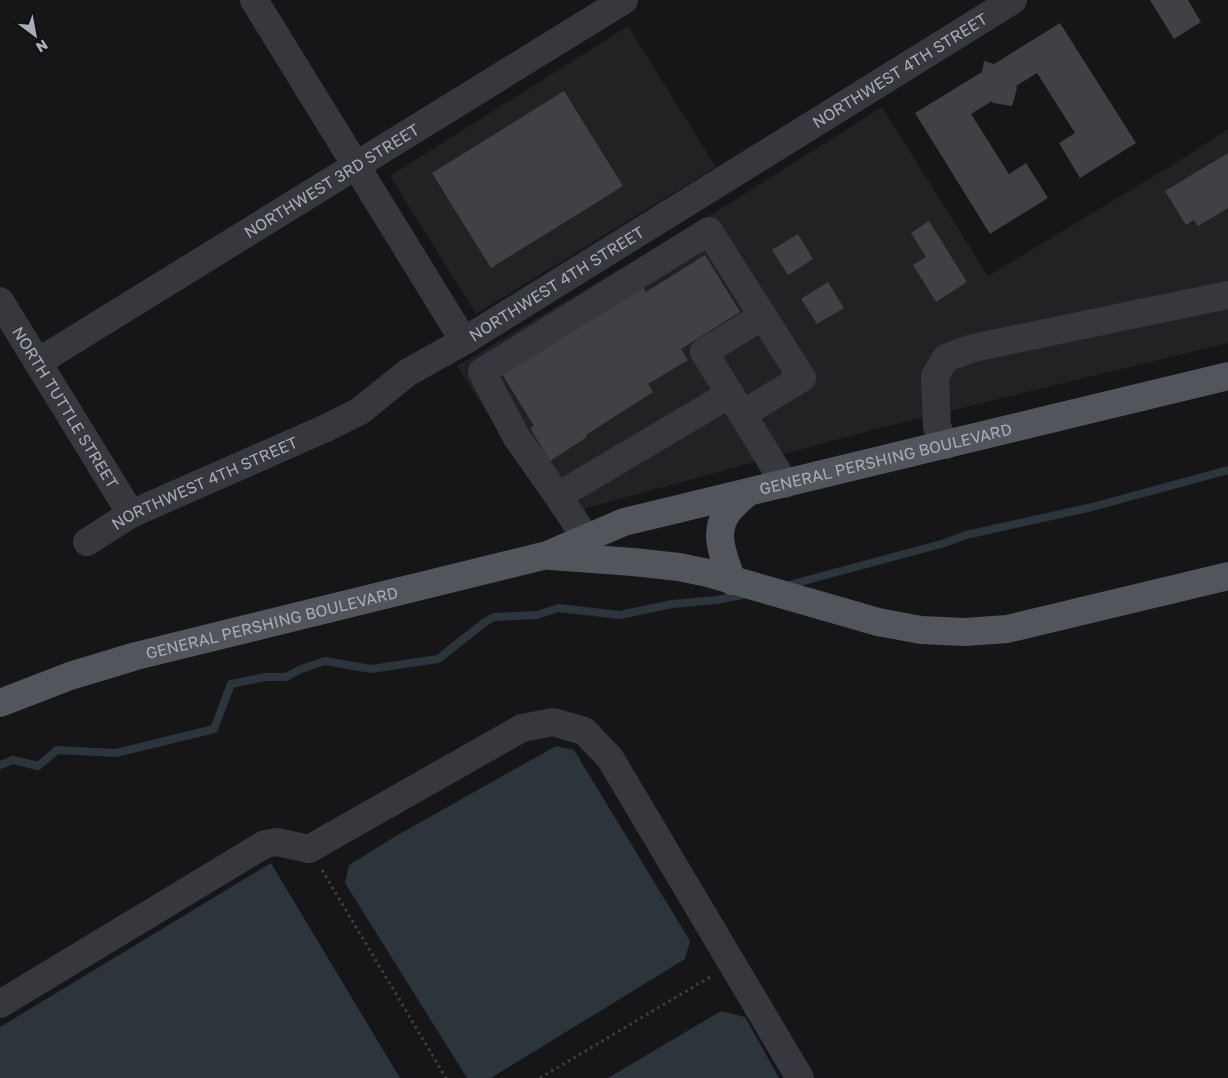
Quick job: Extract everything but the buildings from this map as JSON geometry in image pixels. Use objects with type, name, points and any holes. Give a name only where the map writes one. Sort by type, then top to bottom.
[{"type":"main road","name":"GENERAL PERSHING BOULEVARD","points":[[0,703],[70,676],[136,656],[547,555],[624,522],[1228,376]]},
{"type":"main road","points":[[732,581],[720,544],[721,522],[727,512],[746,493]]},
{"type":"main road","name":"GENERAL PERSHING BOULEVARD","points":[[547,555],[679,567],[708,573],[878,622],[921,630],[965,632],[1007,629],[1228,576]]},
{"type":"street","points":[[254,0],[464,340]]},
{"type":"street","name":"NORTHWEST 3RD STREET","points":[[38,362],[624,0]]},
{"type":"street","name":"NORTHWEST 4TH STREET","points":[[87,542],[131,514],[326,428],[360,411],[407,373],[464,340],[1013,0]]},
{"type":"street","points":[[558,496],[736,404],[802,378],[709,231],[482,372],[517,438],[586,538]]},
{"type":"street","points":[[946,444],[938,427],[935,376],[946,358],[973,348],[1228,295]]},
{"type":"street","name":"NORTH TUTTLE STREET","points":[[0,301],[131,514]]},
{"type":"street","points":[[763,316],[704,352],[785,484]]},
{"type":"street","points":[[0,1004],[265,844],[277,842],[309,849],[522,728],[553,722],[584,732],[610,758],[800,1078]]},
{"type":"path","points":[[309,849],[446,1078]]},
{"type":"path","points":[[540,1078],[732,964]]},
{"type":"shaded area","points":[[628,26],[716,167],[476,314],[390,176]]},
{"type":"shaded area","points":[[882,107],[988,276],[1182,159],[1228,129],[1228,343],[872,430],[554,517],[457,366],[730,203]]},
{"type":"shaded area","points":[[556,746],[574,750],[690,941],[685,959],[491,1078],[467,1078],[345,883],[349,865],[396,836]]},
{"type":"shaded area","points":[[271,863],[400,1078],[0,1078],[0,1027]]},
{"type":"shaded area","points":[[721,1011],[745,1017],[779,1078],[608,1078]]},
{"type":"waterway","points":[[785,586],[945,543],[966,535],[1092,507],[1228,470]]},
{"type":"waterway","points":[[0,765],[13,760],[38,766],[57,750],[116,753],[214,729],[231,684],[265,677],[286,677],[301,669],[325,661],[371,669],[438,659],[494,617],[537,615],[558,608],[620,615],[672,604],[717,600],[747,594]]}]
